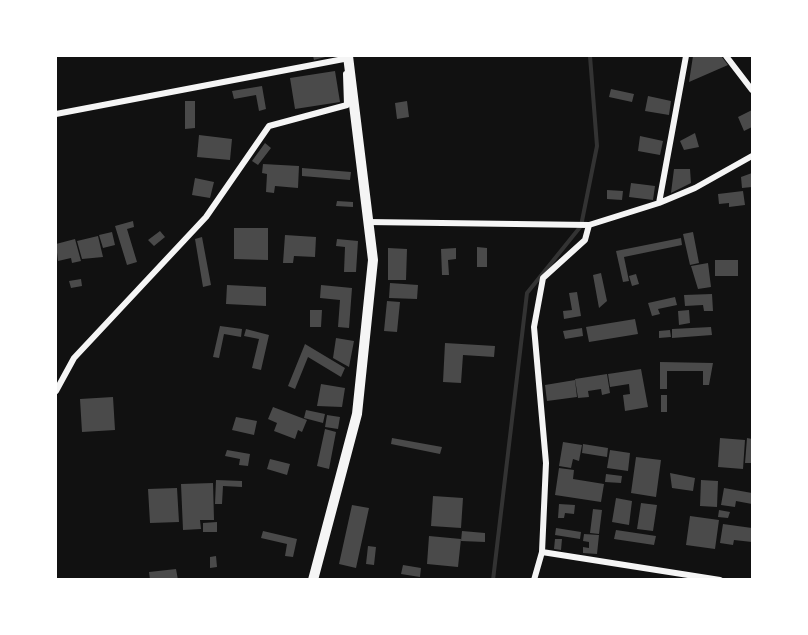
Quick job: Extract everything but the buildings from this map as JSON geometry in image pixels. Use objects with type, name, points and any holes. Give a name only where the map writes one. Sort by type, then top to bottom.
[{"type":"street","points":[[659,203],[686,56]]},
{"type":"street","points":[[726,56],[753,90]]},
{"type":"street","points":[[56,114],[347,58]]},
{"type":"street","points":[[313,579],[357,414],[373,260],[347,58]]},
{"type":"street","points":[[56,391],[74,358],[206,217],[269,126],[347,105],[347,58]]},
{"type":"street","points":[[368,222],[589,225],[659,203],[695,188],[753,156]]},
{"type":"street","points":[[534,579],[542,552],[546,463],[534,327],[543,278],[585,240],[589,225]]},
{"type":"street","points":[[542,552],[720,579]]},
{"type":"waterway","points":[[493,580],[527,293],[581,226],[597,146],[590,56]]}]
